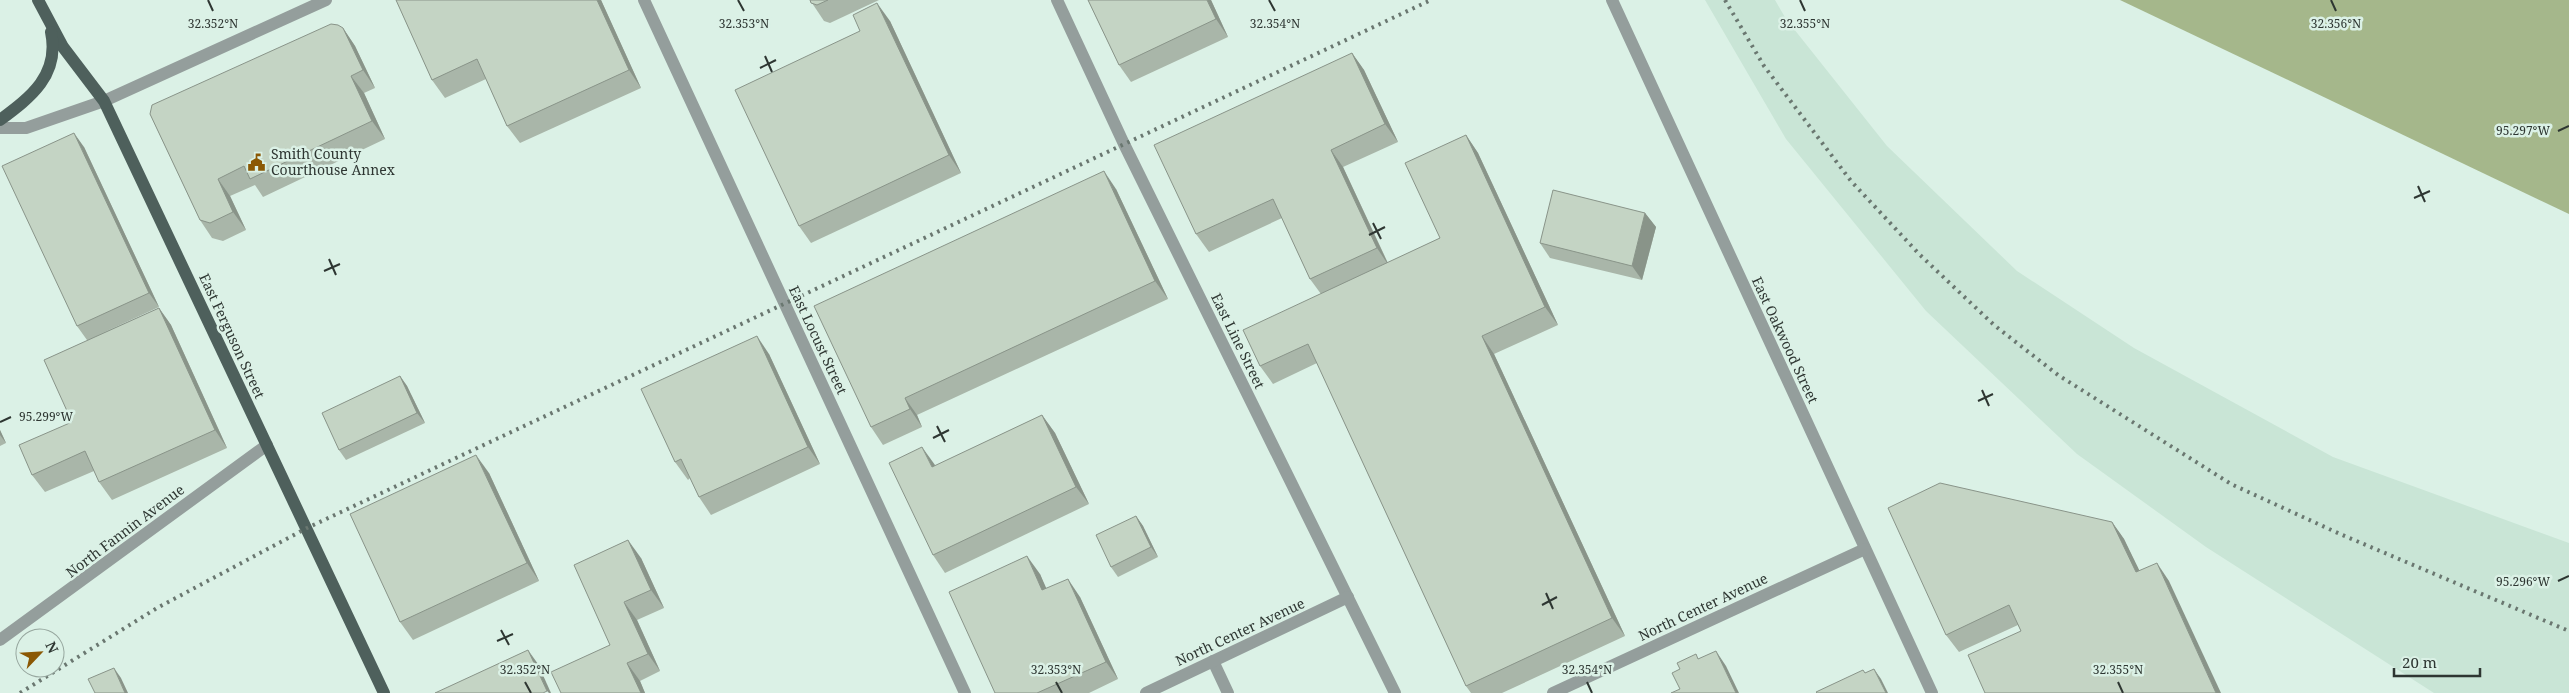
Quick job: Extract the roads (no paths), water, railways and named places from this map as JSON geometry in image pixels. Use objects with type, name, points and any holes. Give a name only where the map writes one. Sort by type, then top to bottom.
[{"type":"main road","name":"East Ferguson Street","points":[[38,0],[63,47],[104,101],[384,693]]},
{"type":"main road","points":[[0,120],[29,99],[47,72],[54,56],[49,23]]},
{"type":"street","points":[[0,128],[26,128],[104,101],[326,0]]},
{"type":"street","name":"East Locust Street","points":[[644,0],[965,693]]},
{"type":"street","name":"East Line Street","points":[[1058,0],[1124,144],[1395,693]]},
{"type":"street","name":"East Oakwood Street","points":[[1612,0],[1932,693]]},
{"type":"street","name":"North Fannin Avenue","points":[[0,640],[267,445]]},
{"type":"street","name":"North Center Avenue","points":[[1553,693],[1865,549]]},
{"type":"street","name":"North Center Avenue","points":[[1146,693],[1348,597]]},
{"type":"street","points":[[1214,661],[1228,693]]},
{"type":"railway","points":[[20,693],[157,608],[307,528],[1431,0]]},
{"type":"railway","points":[[1725,0],[1764,66],[1851,181],[1919,254],[1994,325],[2058,375],[2231,484],[2340,534],[2569,631]]},
{"type":"place","name":"Smith County Courthouse Annex","points":[[257,162]]}]
